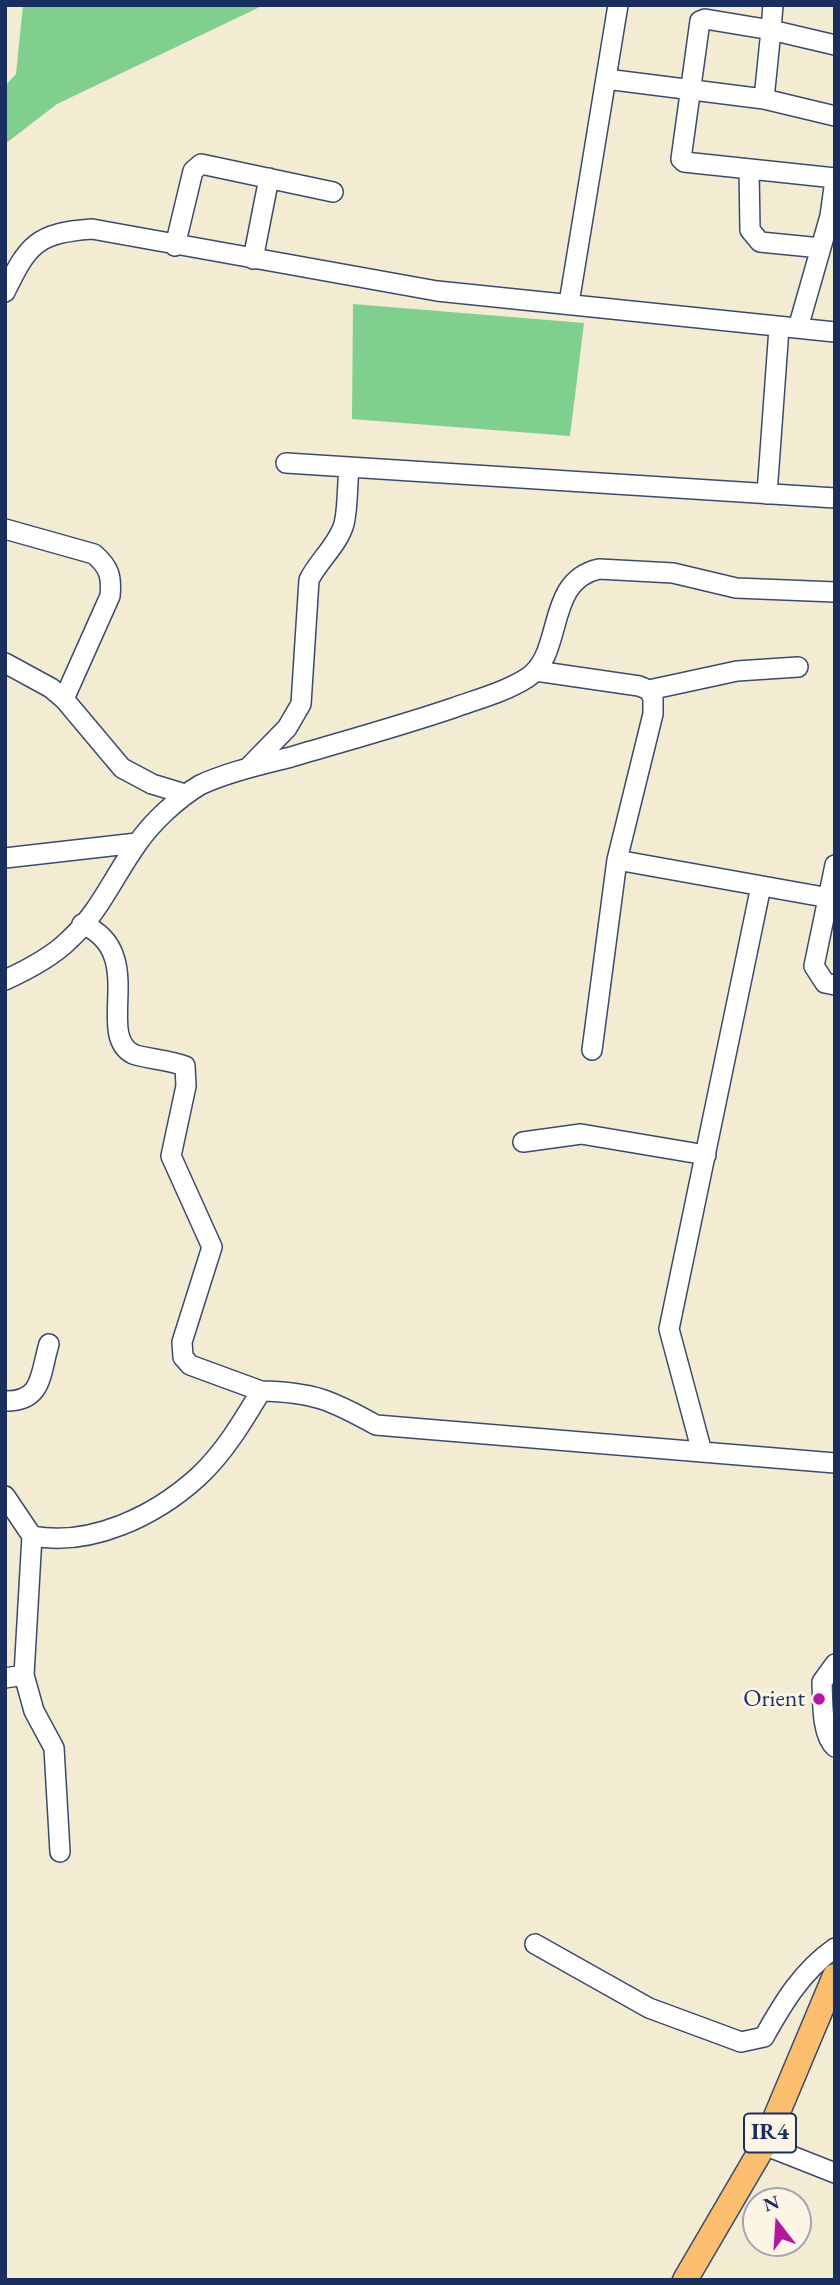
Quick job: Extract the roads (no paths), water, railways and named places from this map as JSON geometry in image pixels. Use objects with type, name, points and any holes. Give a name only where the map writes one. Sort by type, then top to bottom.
[{"type":"main road","name":"IR4","points":[[685,2280],[764,2145],[835,1976]]},
{"type":"street","points":[[569,303],[618,5]]},
{"type":"street","points":[[764,99],[773,5]]},
{"type":"street","points":[[767,494],[789,328],[821,248],[830,216],[835,179],[684,162],[681,159],[700,21],[705,19],[771,30],[835,45]]},
{"type":"street","points":[[606,79],[764,99],[835,116]]},
{"type":"street","points":[[175,246],[193,171],[201,164],[333,191]]},
{"type":"street","points":[[749,169],[750,230],[753,236],[760,242],[821,248]]},
{"type":"street","points":[[253,259],[269,178]]},
{"type":"street","points":[[5,292],[23,254],[33,245],[73,230],[92,229],[437,291],[835,332]]},
{"type":"street","points":[[286,463],[835,498]]},
{"type":"street","points":[[247,769],[279,738],[301,704],[309,580],[317,562],[335,542],[344,525],[349,469]]},
{"type":"street","points":[[5,529],[94,554],[106,564],[112,579],[110,596],[64,699]]},
{"type":"street","points":[[5,979],[46,957],[69,940],[105,897],[137,843],[185,794],[210,781],[247,769],[480,699],[512,686],[536,671],[565,596],[571,585],[588,571],[599,569],[673,573],[736,588],[835,592]]},
{"type":"street","points":[[5,663],[51,688],[64,699],[122,768],[152,784],[185,794]]},
{"type":"street","points":[[536,671],[649,690],[737,671],[797,667]]},
{"type":"street","points":[[592,1049],[617,860],[653,714],[653,698],[649,690]]},
{"type":"street","points":[[5,858],[137,843]]},
{"type":"street","points":[[617,860],[831,899]]},
{"type":"street","points":[[835,864],[831,899],[814,966],[825,983],[835,985]]},
{"type":"street","points":[[702,1452],[668,1329],[761,886]]},
{"type":"street","points":[[82,924],[99,932],[113,949],[118,976],[117,1018],[122,1043],[133,1054],[166,1059],[185,1066],[186,1086],[171,1156],[212,1247],[183,1342],[183,1357],[190,1365],[261,1391],[297,1391],[329,1399],[376,1425],[835,1463]]},
{"type":"street","points":[[523,1142],[581,1134],[706,1155]]},
{"type":"street","points":[[5,1401],[27,1400],[34,1394],[49,1343]]},
{"type":"street","points":[[32,1536],[50,1539],[99,1534],[159,1507],[199,1476],[235,1434],[261,1391]]},
{"type":"street","points":[[5,1496],[32,1536],[15,1676],[54,1748],[60,1852]]},
{"type":"street","points":[[835,1664],[822,1682],[823,1709],[830,1742],[835,1747]]},
{"type":"street","points":[[535,1944],[649,2008],[741,2042],[764,2037],[786,1998],[810,1966],[835,1948]]},
{"type":"street","points":[[764,2145],[835,2173]]},
{"type":"place","name":"Orient","points":[[819,1699]]}]
